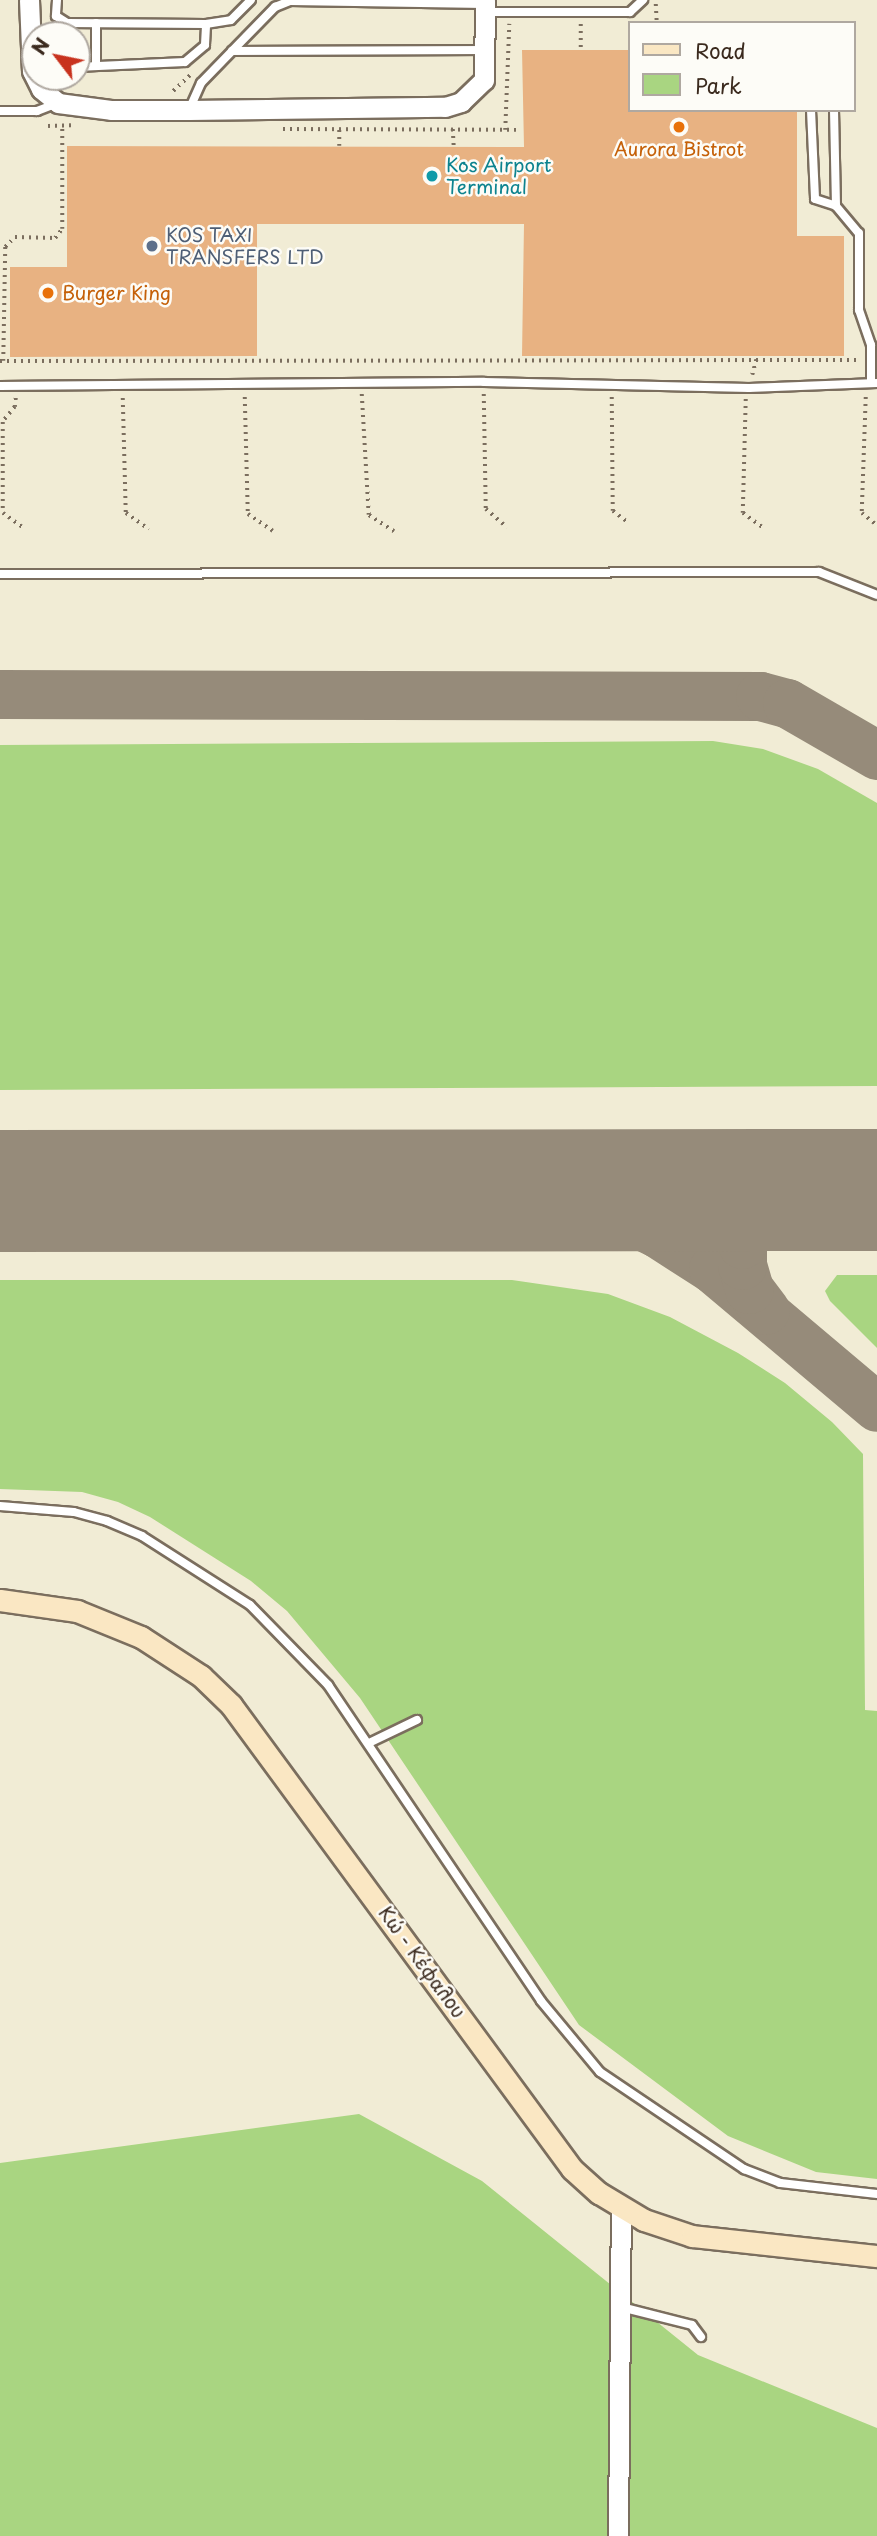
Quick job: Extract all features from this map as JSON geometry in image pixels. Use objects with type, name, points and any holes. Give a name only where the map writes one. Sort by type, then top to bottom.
[{"type":"main road","name":"Κώ - Κέφαλου","points":[[0,1600],[77,1611],[141,1637],[201,1676],[231,1705],[572,2169],[621,2208],[692,2236],[877,2256]]},
{"type":"street","points":[[29,0],[30,21]]},
{"type":"street","points":[[43,91],[58,103],[111,110],[445,107],[461,102],[484,80],[487,50],[486,5]]},
{"type":"street","points":[[618,2536],[621,2208]]},
{"type":"lane","points":[[57,0],[60,20],[206,24],[231,20],[251,0]]},
{"type":"lane","points":[[188,110],[201,83],[275,7],[290,1],[486,5],[509,12],[630,12],[643,0]]},
{"type":"lane","points":[[96,23],[96,66]]},
{"type":"lane","points":[[91,66],[186,62],[205,45],[206,24]]},
{"type":"lane","points":[[232,51],[487,50]]},
{"type":"lane","points":[[0,111],[37,111],[58,103]]},
{"type":"lane","points":[[0,386],[484,382],[749,388],[871,383],[871,360],[859,310],[859,233],[836,206],[815,199],[811,112]]},
{"type":"lane","points":[[834,112],[836,206]]},
{"type":"lane","points":[[0,574],[819,572],[877,595]]},
{"type":"lane","points":[[0,1506],[74,1512],[107,1521],[142,1536],[250,1605],[291,1644],[370,1742],[541,2001],[600,2072],[744,2169],[804,2188],[877,2194]]},
{"type":"lane","points":[[370,1742],[417,1720]]},
{"type":"lane","points":[[621,2307],[692,2325],[701,2337]]},
{"type":"path","points":[[656,0],[657,21]]},
{"type":"path","points":[[505,130],[509,12]]},
{"type":"path","points":[[581,24],[581,50]]},
{"type":"path","points":[[62,125],[62,229],[55,238],[15,237],[5,247],[2,361],[871,360]]},
{"type":"path","points":[[339,130],[339,146]]},
{"type":"path","points":[[244,360],[248,514],[273,531]]},
{"type":"path","points":[[361,360],[369,515],[394,531]]},
{"type":"path","points":[[482,360],[486,509],[507,527]]},
{"type":"path","points":[[611,360],[613,511],[629,523]]},
{"type":"path","points":[[756,360],[749,388],[743,513],[765,529]]},
{"type":"path","points":[[16,361],[15,407],[3,422],[3,513],[24,528]]},
{"type":"path","points":[[122,361],[126,513],[149,529]]},
{"type":"path","points":[[871,383],[862,513],[877,525]]},
{"type":"green space","points":[[713,741],[763,749],[818,769],[877,803],[877,1086],[0,1090],[0,745]]},
{"type":"green space","points":[[837,1275],[877,1275],[877,1348],[830,1301],[825,1291]]},
{"type":"green space","points":[[0,1280],[512,1280],[608,1294],[670,1317],[738,1353],[785,1383],[832,1422],[863,1454],[865,1710],[877,1711],[877,2179],[816,2172],[728,2136],[579,2025],[360,1698],[287,1611],[251,1581],[150,1517],[118,1502],[82,1492],[0,1489]]},
{"type":"green space","points":[[359,2114],[482,2181],[698,2355],[877,2428],[877,2536],[0,2536],[0,2163]]},
{"type":"building","name":"Kos Airport Terminal","points":[[522,50],[628,50],[628,112],[797,112],[797,236],[844,236],[844,356],[522,356],[524,224],[257,224],[257,356],[10,357],[10,267],[67,267],[67,146],[524,147]]},
{"type":"taxiway","points":[[0,694],[760,696],[787,703],[877,755]]},
{"type":"taxiway","points":[[566,1189],[657,1233],[713,1269],[877,1407]]},
{"type":"taxiway","points":[[765,1310],[749,1289],[742,1265],[742,1244],[756,1218],[775,1198],[809,1190]]},
{"type":"runway","points":[[0,1191],[877,1190]]},
{"type":"place","name":"Aurora Bistrot","points":[[679,127]]},
{"type":"place","name":"Kos Airport Terminal","points":[[432,176]]},
{"type":"place","name":"KOS TAXI TRANSFERS LTD","points":[[152,246]]},
{"type":"place","name":"Burger King","points":[[48,293]]}]
